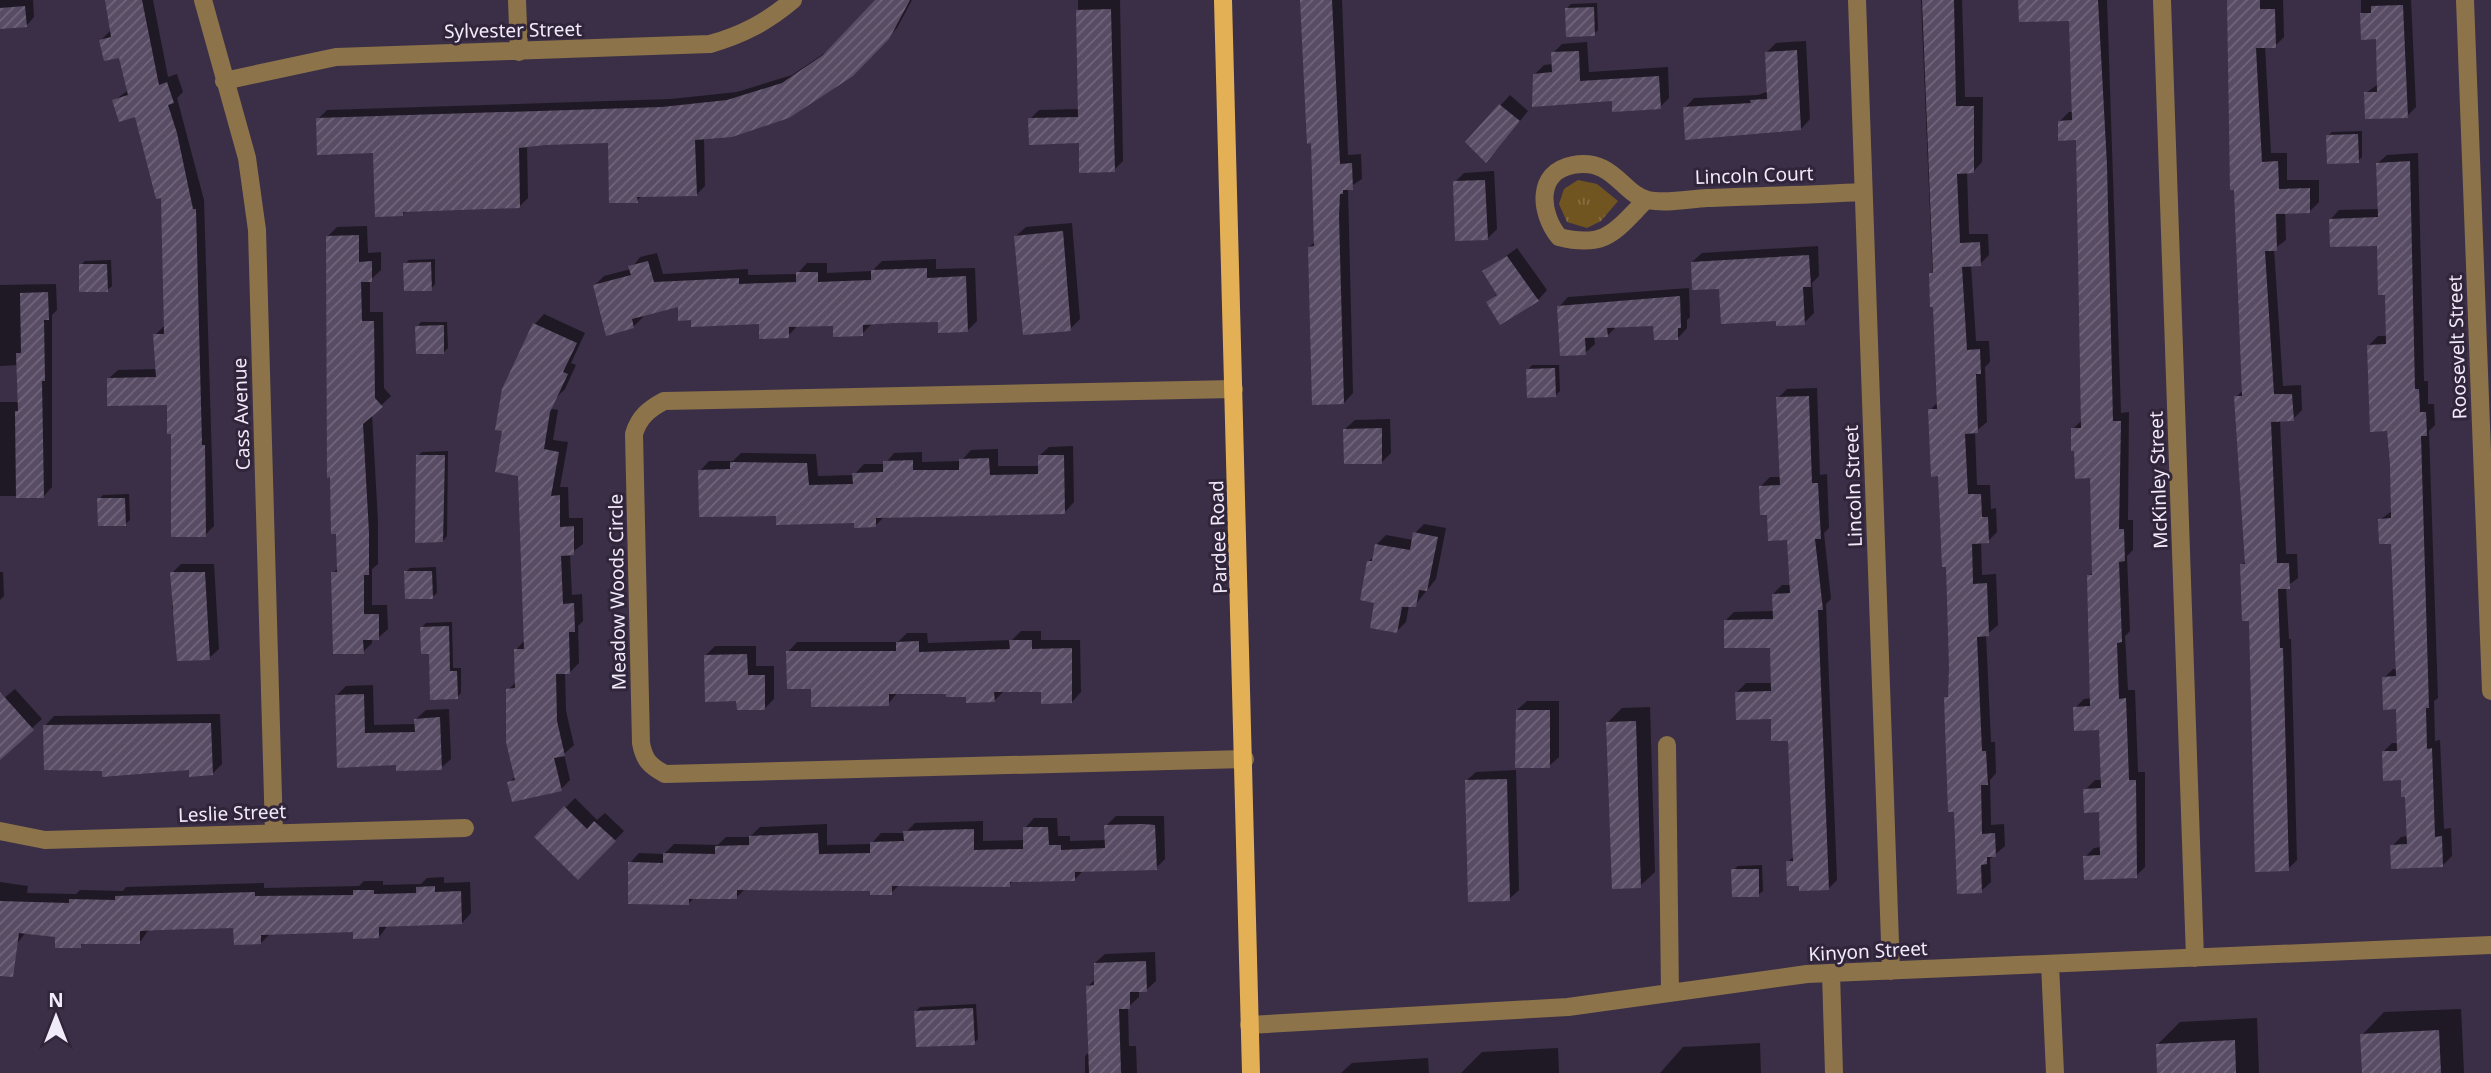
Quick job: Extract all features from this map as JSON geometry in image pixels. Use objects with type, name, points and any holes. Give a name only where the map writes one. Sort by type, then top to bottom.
[{"type":"main road","name":"Pardee Road","points":[[1223,0],[1245,760],[1251,1073]]},
{"type":"street","name":"Cass Avenue","points":[[203,0],[247,158],[257,230],[274,833]]},
{"type":"street","points":[[517,0],[519,52]]},
{"type":"street","name":"Sylvester Street","points":[[224,81],[336,57],[710,44],[739,36],[772,18],[793,0]]},
{"type":"street","name":"Lincoln Street","points":[[1857,0],[1891,971]]},
{"type":"street","name":"McKinley Street","points":[[2162,0],[2195,958]]},
{"type":"street","name":"Roosevelt Street","points":[[2465,0],[2491,691]]},
{"type":"street","points":[[1571,165],[1590,165],[1608,170],[1646,200],[1610,236],[1582,243],[1559,237],[1543,209],[1544,190],[1553,175],[1571,165]]},
{"type":"street","name":"Lincoln Court","points":[[1646,200],[1862,192]]},
{"type":"street","name":"Meadow Woods Circle","points":[[1234,389],[664,401],[654,406],[638,420],[634,434],[641,743],[643,756],[650,766],[665,774],[1245,760]]},
{"type":"street","points":[[1667,746],[1670,993]]},
{"type":"street","name":"Leslie Street","points":[[0,831],[45,840],[465,828]]},
{"type":"street","name":"Kinyon Street","points":[[1249,1025],[1569,1007],[1831,973],[2491,945]]},
{"type":"street","points":[[2050,964],[2055,1073]]},
{"type":"street","points":[[1831,973],[1834,1073]]},
{"type":"green space","points":[[1578,180],[1597,184],[1618,201],[1601,221],[1587,228],[1567,222],[1559,204],[1564,189]]},
{"type":"building","points":[[105,0],[142,0],[159,85],[167,82],[174,103],[168,105],[177,133],[193,209],[196,209],[206,537],[171,537],[171,434],[167,434],[167,405],[107,406],[107,378],[156,377],[153,334],[164,334],[161,198],[156,199],[135,117],[119,122],[112,100],[128,95],[119,58],[104,61],[99,40],[111,37]]},
{"type":"building","points":[[875,0],[910,0],[889,39],[853,76],[789,118],[732,137],[695,140],[697,196],[637,197],[638,203],[609,203],[608,143],[545,145],[519,148],[520,208],[403,212],[403,216],[375,217],[373,153],[317,155],[316,118],[662,107],[727,100],[782,83],[823,55]]},
{"type":"building","points":[[1300,0],[1332,0],[1340,164],[1352,163],[1353,190],[1343,190],[1343,194],[1340,194],[1339,216],[1344,404],[1312,405],[1308,247],[1314,246],[1311,143],[1307,144]]},
{"type":"building","points":[[1922,0],[1954,0],[1956,106],[1974,106],[1974,173],[1957,174],[1960,243],[1980,242],[1981,266],[1962,267],[1967,350],[1980,349],[1981,374],[1976,374],[1978,433],[1965,434],[1968,494],[1981,494],[1982,517],[1988,517],[1989,543],[1972,544],[1973,584],[1987,583],[1989,636],[1977,637],[1982,751],[1986,751],[1988,785],[1981,785],[1982,834],[1995,833],[1996,857],[1987,857],[1987,864],[1981,865],[1982,893],[1957,894],[1954,812],[1948,812],[1944,697],[1948,697],[1949,668],[1946,567],[1942,567],[1938,476],[1931,477],[1928,409],[1937,409],[1933,307],[1930,307],[1929,273],[1933,273]]},
{"type":"building","points":[[2018,0],[2098,0],[2107,165],[2113,421],[2121,421],[2119,529],[2124,529],[2125,561],[2119,562],[2122,642],[2117,643],[2119,699],[2126,698],[2129,780],[2136,780],[2137,878],[2084,880],[2083,856],[2100,855],[2099,812],[2084,813],[2083,789],[2101,788],[2099,730],[2074,731],[2073,707],[2090,706],[2087,575],[2092,575],[2090,478],[2075,479],[2074,451],[2071,451],[2071,428],[2081,428],[2076,140],[2058,141],[2058,121],[2072,120],[2069,21],[2019,22]]},
{"type":"building","points":[[2227,0],[2260,0],[2260,9],[2275,9],[2276,48],[2256,48],[2262,162],[2278,161],[2279,189],[2310,188],[2310,213],[2276,214],[2277,251],[2265,251],[2274,394],[2292,394],[2294,421],[2271,422],[2277,563],[2289,563],[2290,589],[2278,589],[2280,648],[2283,648],[2289,871],[2255,872],[2249,621],[2242,621],[2240,564],[2245,564],[2234,396],[2242,396],[2234,190],[2230,190]]},
{"type":"building","points":[[2403,5],[2408,118],[2365,119],[2364,92],[2377,92],[2376,39],[2361,40],[2360,13],[2371,13],[2371,6]]},
{"type":"building","points":[[25,6],[27,27],[0,29],[0,8]]},
{"type":"building","points":[[1594,7],[1595,36],[1566,37],[1565,8]]},
{"type":"building","points":[[1111,9],[1115,172],[1079,173],[1079,143],[1029,145],[1028,118],[1078,117],[1076,10]]},
{"type":"building","points":[[1797,50],[1801,130],[1685,140],[1683,107],[1751,103],[1750,100],[1767,99],[1765,52]]},
{"type":"building","points":[[1579,51],[1580,81],[1659,76],[1661,109],[1612,112],[1612,101],[1532,107],[1533,74],[1552,72],[1551,52]]},
{"type":"building","points":[[1499,104],[1520,121],[1486,163],[1465,142]]},
{"type":"building","points":[[2358,134],[2359,163],[2327,164],[2326,135]]},
{"type":"building","points":[[2410,161],[2415,389],[2419,389],[2420,412],[2426,412],[2427,436],[2421,436],[2429,708],[2426,708],[2427,749],[2432,748],[2435,837],[2442,836],[2443,867],[2391,869],[2390,845],[2407,844],[2405,797],[2401,797],[2401,780],[2383,781],[2382,751],[2397,751],[2396,709],[2383,710],[2382,677],[2396,676],[2391,544],[2379,544],[2378,519],[2391,518],[2390,464],[2387,431],[2370,432],[2367,345],[2386,344],[2385,295],[2378,295],[2377,246],[2330,247],[2329,219],[2378,217],[2376,163]]},
{"type":"building","points":[[1485,180],[1488,240],[1455,241],[1453,181]]},
{"type":"building","points":[[1063,231],[1071,331],[1023,335],[1014,236]]},
{"type":"building","points":[[359,235],[359,262],[372,261],[372,282],[361,282],[362,321],[374,321],[375,398],[383,407],[363,424],[369,533],[369,575],[364,575],[364,614],[379,614],[379,640],[363,640],[364,654],[333,654],[331,572],[337,572],[336,534],[331,534],[330,477],[327,478],[326,236]]},
{"type":"building","points":[[1809,255],[1811,287],[1803,287],[1805,325],[1776,326],[1776,321],[1721,324],[1719,289],[1692,290],[1691,262]]},
{"type":"building","points":[[1507,256],[1539,301],[1500,325],[1486,302],[1497,295],[1482,271]]},
{"type":"building","points":[[648,261],[654,282],[739,278],[739,284],[796,282],[796,272],[818,272],[818,282],[871,280],[871,270],[927,268],[927,278],[966,276],[968,332],[938,333],[938,322],[894,323],[863,325],[863,336],[833,337],[833,326],[789,327],[789,338],[759,339],[759,324],[691,327],[691,320],[678,321],[678,307],[632,319],[634,328],[606,336],[593,285],[631,275],[628,266]]},
{"type":"building","points":[[431,262],[432,291],[404,291],[403,263]]},
{"type":"building","points":[[79,264],[107,264],[108,292],[79,292]]},
{"type":"building","points":[[48,292],[49,320],[44,320],[45,381],[42,381],[44,498],[16,498],[16,353],[21,353],[20,293]]},
{"type":"building","points":[[1680,296],[1681,328],[1678,328],[1678,340],[1654,340],[1653,326],[1607,328],[1608,337],[1585,338],[1586,355],[1560,356],[1557,306]]},
{"type":"building","points":[[533,323],[577,343],[563,372],[568,374],[550,412],[544,449],[559,452],[551,496],[560,495],[560,527],[574,526],[574,555],[561,556],[563,604],[574,603],[575,632],[569,632],[570,674],[556,674],[557,721],[565,756],[554,758],[562,791],[512,802],[507,782],[515,780],[506,742],[506,689],[515,688],[514,649],[524,649],[518,476],[495,472],[502,431],[495,430],[502,389]]},
{"type":"building","points":[[444,325],[444,354],[416,354],[415,326]]},
{"type":"building","points":[[1555,368],[1556,397],[1527,398],[1526,369]]},
{"type":"building","points":[[1809,396],[1812,483],[1818,483],[1821,539],[1815,539],[1823,610],[1818,610],[1829,890],[1799,891],[1799,886],[1787,886],[1786,861],[1793,861],[1788,741],[1771,741],[1771,719],[1736,720],[1735,692],[1771,691],[1770,648],[1724,648],[1724,620],[1773,619],[1772,594],[1790,593],[1787,540],[1768,541],[1767,515],[1760,515],[1759,486],[1780,485],[1776,397]]},
{"type":"building","points":[[1382,428],[1382,464],[1344,464],[1343,429]]},
{"type":"building","points":[[416,455],[445,455],[443,542],[415,543]]},
{"type":"building","points":[[1038,455],[1064,455],[1065,514],[876,518],[876,527],[854,528],[854,523],[776,525],[776,516],[699,517],[698,470],[730,469],[730,462],[807,463],[809,485],[853,484],[852,473],[883,472],[883,461],[913,460],[913,470],[959,470],[959,459],[989,458],[990,475],[1038,474]]},
{"type":"building","points":[[97,498],[125,498],[126,526],[98,526]]},
{"type":"building","points":[[1413,532],[1438,537],[1427,591],[1419,590],[1416,607],[1402,607],[1397,633],[1370,628],[1374,603],[1360,600],[1367,561],[1372,561],[1375,544],[1410,550]]},
{"type":"building","points":[[404,571],[432,571],[433,599],[405,599]]},
{"type":"building","points":[[170,572],[205,572],[210,660],[177,661]]},
{"type":"building","points":[[449,626],[450,671],[457,671],[458,699],[430,700],[429,654],[421,654],[420,627]]},
{"type":"building","points":[[1009,640],[1032,640],[1032,649],[1072,648],[1072,703],[1041,704],[1041,692],[994,692],[995,702],[966,703],[966,697],[946,697],[946,694],[889,694],[889,706],[811,707],[811,689],[787,689],[786,651],[896,651],[896,642],[919,641],[919,652],[1010,649]]},
{"type":"building","points":[[747,654],[748,675],[765,675],[765,710],[737,710],[736,701],[705,702],[704,655]]},
{"type":"building","points":[[0,692],[34,730],[0,760]]},
{"type":"building","points":[[364,694],[365,733],[415,732],[414,719],[440,717],[442,770],[396,771],[396,765],[337,768],[335,695]]},
{"type":"building","points":[[1516,710],[1550,710],[1550,768],[1515,768]]},
{"type":"building","points":[[1636,721],[1641,888],[1612,889],[1606,722]]},
{"type":"building","points":[[211,723],[213,775],[189,777],[189,770],[102,777],[102,771],[44,770],[43,725]]},
{"type":"building","points":[[1507,779],[1510,901],[1468,902],[1465,780]]},
{"type":"building","points":[[564,806],[587,829],[594,821],[616,841],[578,880],[534,837]]},
{"type":"building","points":[[1104,825],[1155,825],[1157,870],[1075,872],[1075,881],[1010,882],[1010,887],[892,886],[892,895],[870,895],[870,891],[737,890],[737,899],[689,899],[689,905],[628,904],[628,862],[663,863],[663,853],[715,854],[715,846],[749,845],[749,836],[818,833],[819,854],[870,853],[870,842],[904,841],[903,831],[974,829],[974,850],[1023,849],[1023,827],[1048,827],[1049,845],[1061,845],[1061,850],[1105,848]]},
{"type":"building","points":[[1731,869],[1759,869],[1759,897],[1732,897]]},
{"type":"building","points":[[435,886],[435,892],[461,891],[462,924],[379,927],[379,938],[353,939],[353,932],[261,935],[261,944],[234,945],[233,928],[140,931],[140,944],[81,944],[81,948],[55,948],[55,937],[19,933],[13,977],[0,976],[0,901],[69,903],[69,899],[115,900],[115,896],[255,892],[255,896],[353,895],[353,890],[374,890],[374,894],[416,893],[416,887]]},
{"type":"building","points":[[1146,961],[1147,992],[1130,992],[1130,1009],[1119,1009],[1121,1073],[1089,1073],[1086,986],[1094,985],[1094,963]]},
{"type":"building","points":[[973,1008],[975,1045],[916,1047],[914,1011]]},
{"type":"building","points":[[2439,1030],[2441,1073],[2362,1073],[2360,1034]]},
{"type":"building","points":[[2235,1040],[2236,1073],[2157,1073],[2156,1044]]}]
